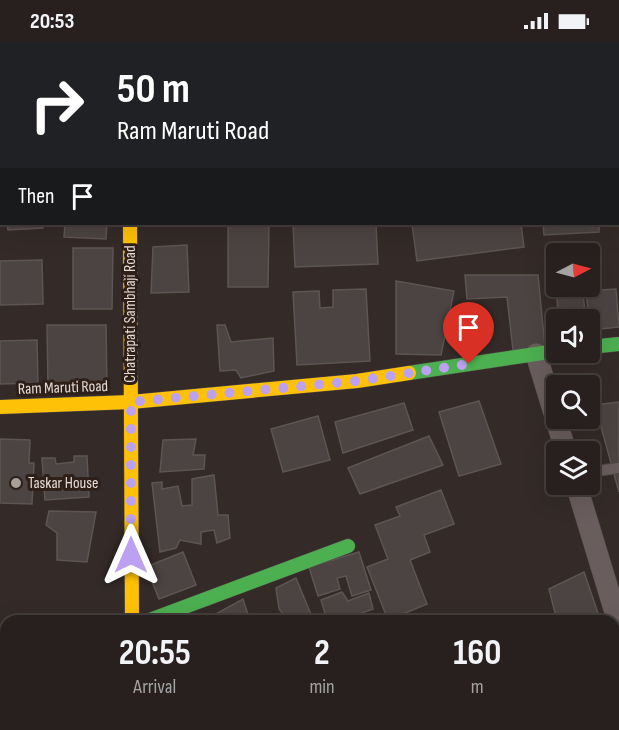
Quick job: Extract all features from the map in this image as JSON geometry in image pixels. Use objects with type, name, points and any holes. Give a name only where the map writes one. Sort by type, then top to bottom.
[{"type":"street","name":"Chatrapati Sambhaji Road","points":[[130,225],[132,615]]},
{"type":"street","points":[[600,346],[619,344]]},
{"type":"street","name":"Ram Maruti Road","points":[[0,407],[131,402],[357,381],[546,353]]},
{"type":"street","points":[[548,363],[564,441]]},
{"type":"street","points":[[579,495],[616,615]]},
{"type":"street","points":[[163,615],[348,546]]},
{"type":"lane","points":[[600,471],[619,468]]},
{"type":"building","points":[[7,225],[43,225],[43,228],[8,230]]},
{"type":"building","points":[[65,225],[107,225],[106,239],[64,237]]},
{"type":"building","points":[[228,225],[269,225],[268,287],[228,287]]},
{"type":"building","points":[[293,225],[376,225],[378,264],[295,267]]},
{"type":"building","points":[[412,225],[521,225],[524,247],[417,261]]},
{"type":"building","points":[[543,225],[599,225],[599,232],[544,235]]},
{"type":"building","points":[[187,245],[189,292],[151,293],[153,247]]},
{"type":"building","points":[[73,248],[113,248],[112,309],[73,309]]},
{"type":"building","points":[[42,260],[43,304],[0,305],[0,261]]},
{"type":"building","points":[[465,275],[538,275],[545,347],[513,350],[507,297],[467,299]]},
{"type":"building","points":[[396,281],[454,291],[441,355],[396,354]]},
{"type":"building","points":[[366,289],[370,361],[297,365],[293,292],[319,291],[320,308],[333,307],[333,290]]},
{"type":"building","points":[[616,289],[619,327],[600,329],[600,309],[588,309],[587,297],[600,297],[600,290]]},
{"type":"building","points":[[557,297],[583,297],[585,309],[558,309]]},
{"type":"building","points":[[47,325],[106,325],[107,390],[48,391]]},
{"type":"building","points":[[217,325],[225,325],[231,342],[273,338],[274,371],[241,378],[236,370],[220,371]]},
{"type":"building","points":[[37,340],[38,383],[0,384],[0,341]]},
{"type":"building","points":[[479,401],[501,464],[459,476],[439,412]]},
{"type":"building","points":[[619,402],[619,492],[600,423],[600,404]]},
{"type":"building","points":[[404,403],[413,430],[343,453],[335,422]]},
{"type":"building","points":[[318,416],[330,460],[283,472],[271,429]]},
{"type":"building","points":[[429,436],[443,465],[360,494],[348,468]]},
{"type":"building","name":"Taskar House","points":[[0,439],[30,440],[29,463],[34,463],[32,504],[0,503]]},
{"type":"building","points":[[196,439],[193,455],[205,455],[204,469],[160,472],[163,440]]},
{"type":"building","points":[[74,456],[87,456],[89,497],[45,500],[42,458],[55,458],[56,464],[74,462]]},
{"type":"building","points":[[214,475],[218,515],[228,515],[230,538],[217,543],[214,530],[201,532],[201,544],[180,540],[176,548],[160,552],[152,483],[162,482],[162,489],[178,486],[182,506],[192,505],[192,479]]},
{"type":"building","points":[[441,490],[454,524],[424,535],[430,552],[410,560],[427,604],[400,615],[386,615],[367,567],[388,559],[375,525],[400,516],[396,507]]},
{"type":"building","points":[[49,511],[96,512],[87,562],[57,560],[57,533],[46,525]]},
{"type":"building","points":[[183,552],[196,585],[159,599],[146,567]]},
{"type":"building","points":[[359,552],[371,590],[352,596],[346,576],[337,578],[340,589],[318,596],[309,567]]},
{"type":"building","points":[[584,572],[599,615],[556,615],[549,589]]},
{"type":"building","points":[[296,578],[311,615],[284,615],[279,609],[276,588]]},
{"type":"building","points":[[342,592],[348,601],[369,593],[373,609],[356,615],[325,615],[321,600]]},
{"type":"building","points":[[243,599],[248,615],[214,615]]},
{"type":"traffic: fast","points":[[600,346],[619,344]]},
{"type":"traffic: fast","points":[[409,373],[546,352]]},
{"type":"traffic: fast","points":[[163,615],[348,546]]},
{"type":"traffic: slow","points":[[130,225],[132,615]]},
{"type":"traffic: slow","points":[[0,407],[131,402],[357,381],[409,373]]},
{"type":"place","name":"Taskar House","points":[[16,483]]},
{"type":"route","points":[[131,555],[131,402],[357,381],[469,364]]}]
